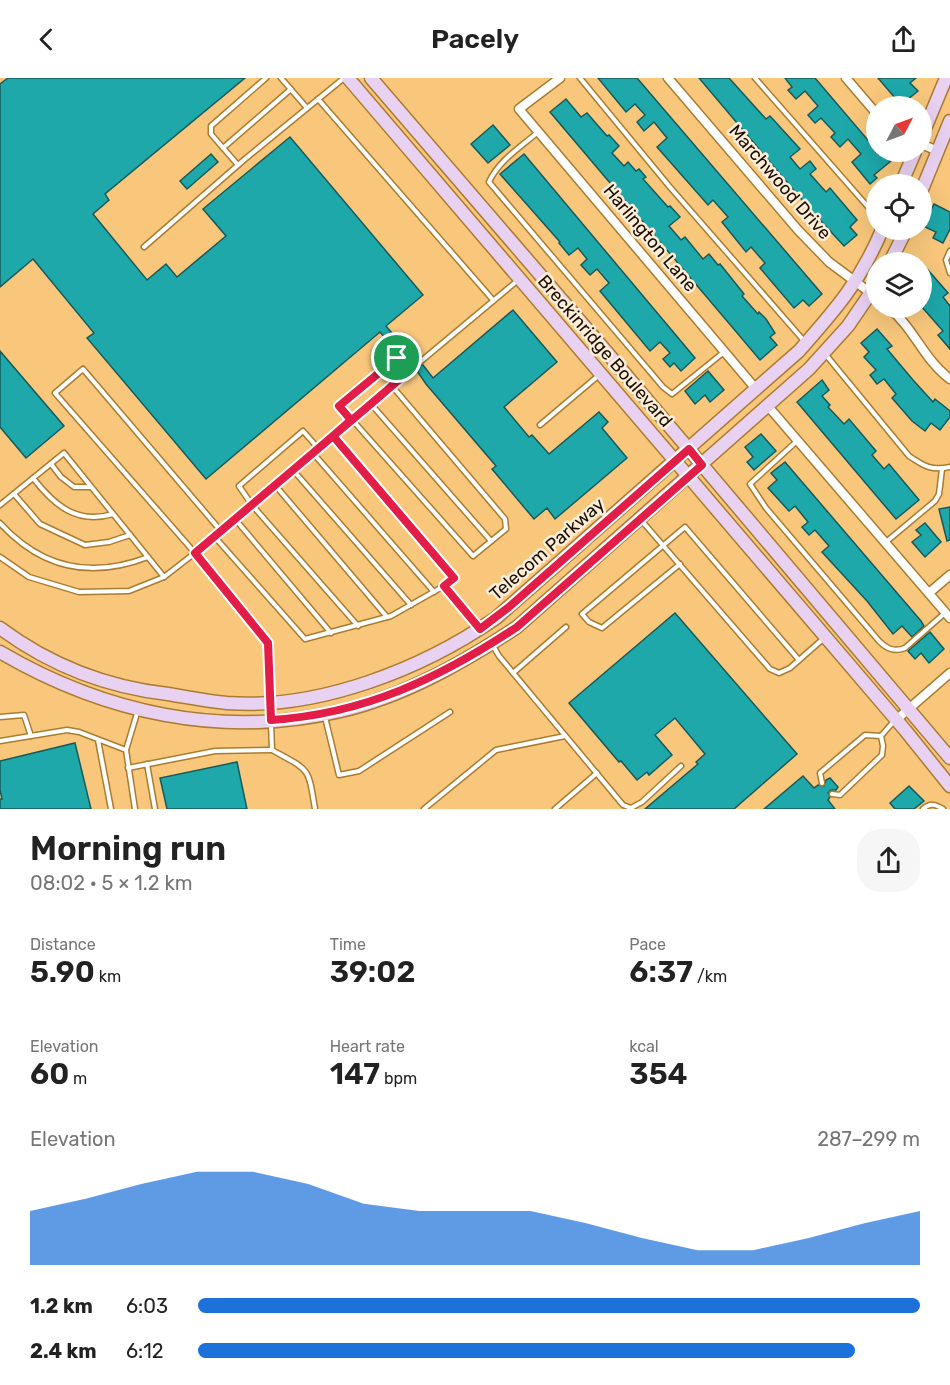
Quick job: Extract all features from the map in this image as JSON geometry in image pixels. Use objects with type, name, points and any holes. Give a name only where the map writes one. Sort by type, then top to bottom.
[{"type":"street","name":"Breckinridge Boulevard","points":[[346,78],[675,460],[950,786]]},
{"type":"street","name":"Breckinridge Boulevard","points":[[371,78],[950,758]]},
{"type":"street","name":"Harlington Lane","points":[[560,78],[519,109],[756,389]]},
{"type":"street","name":"Marchwood Drive","points":[[668,78],[798,230],[829,262],[866,288]]},
{"type":"street","points":[[846,78],[866,101]]},
{"type":"street","points":[[932,112],[946,78]]},
{"type":"street","points":[[928,174],[950,121]]},
{"type":"street","points":[[932,149],[938,151]]},
{"type":"street","name":"Telecom Parkway","points":[[0,628],[13,638],[94,679],[150,693],[228,703],[270,702],[333,692],[403,669],[480,629],[509,607],[756,389],[806,343],[836,310],[856,283],[878,240]]},
{"type":"street","points":[[520,280],[534,268]]},
{"type":"street","points":[[0,652],[33,672],[71,689],[102,700],[172,718],[199,721],[271,720],[341,711],[388,696],[434,676],[492,644],[517,627],[809,369],[866,302]]},
{"type":"street","points":[[899,318],[929,360],[950,379]]},
{"type":"street","points":[[767,405],[948,615]]},
{"type":"street","points":[[929,593],[950,575]]},
{"type":"street","points":[[480,629],[492,644]]},
{"type":"street","points":[[896,720],[950,673]]},
{"type":"street","points":[[270,702],[271,720]]},
{"type":"lane","points":[[238,165],[211,134],[211,126],[266,78]]},
{"type":"lane","points":[[281,78],[307,108]]},
{"type":"lane","points":[[144,247],[238,165],[346,78]]},
{"type":"lane","points":[[580,78],[669,186],[806,343]]},
{"type":"lane","points":[[755,78],[866,205]]},
{"type":"lane","points":[[223,148],[291,89]]},
{"type":"lane","points":[[318,99],[493,300]]},
{"type":"lane","points":[[538,132],[502,162],[493,172],[489,182],[532,234],[663,387],[672,394],[724,352]]},
{"type":"lane","points":[[950,250],[946,267],[950,273]]},
{"type":"lane","points":[[420,362],[512,284],[520,280]]},
{"type":"lane","points":[[824,352],[909,456],[925,468],[950,467]]},
{"type":"lane","points":[[392,386],[505,519],[506,529],[473,556],[339,406],[397,358],[409,371]]},
{"type":"lane","points":[[0,557],[29,577],[79,592],[129,591],[164,577],[414,368]]},
{"type":"lane","points":[[221,531],[82,369],[55,393],[195,553],[268,643],[270,702]]},
{"type":"lane","points":[[540,425],[600,374]]},
{"type":"lane","points":[[372,404],[491,541]]},
{"type":"lane","points":[[318,448],[303,431],[238,486],[358,626]]},
{"type":"lane","points":[[214,536],[305,639],[387,617],[434,592],[454,578],[333,436]]},
{"type":"lane","points":[[798,441],[750,484],[766,508],[879,641],[894,650],[905,648],[948,615]]},
{"type":"lane","points":[[0,505],[64,453],[164,577]]},
{"type":"lane","points":[[313,453],[434,592]]},
{"type":"lane","points":[[51,464],[74,487],[91,486]]},
{"type":"lane","points":[[885,542],[935,501],[939,494],[942,469]]},
{"type":"lane","points":[[293,470],[411,605]]},
{"type":"lane","points":[[33,478],[49,498],[64,509],[86,517],[102,518],[114,514]]},
{"type":"lane","points":[[275,485],[387,617]]},
{"type":"lane","points":[[14,494],[40,524],[85,545],[109,542],[130,535]]},
{"type":"lane","points":[[235,519],[331,633]]},
{"type":"lane","points":[[640,519],[770,669],[779,672],[790,668],[825,637]]},
{"type":"lane","points":[[0,523],[15,540],[40,556],[72,567],[103,569],[131,564],[148,557]]},
{"type":"lane","points":[[680,564],[602,628],[589,622],[582,614],[685,527],[799,660]]},
{"type":"lane","points":[[444,586],[480,629]]},
{"type":"lane","points":[[513,673],[566,627]]},
{"type":"lane","points":[[492,644],[513,673],[626,807],[631,808],[642,802],[681,766]]},
{"type":"lane","points":[[135,809],[126,750],[138,710]]},
{"type":"lane","points":[[324,714],[339,775],[359,771],[450,712]]},
{"type":"lane","points":[[0,717],[24,715],[31,736]]},
{"type":"lane","points":[[271,720],[272,750]]},
{"type":"lane","points":[[881,736],[896,720]]},
{"type":"lane","points":[[0,741],[67,730],[79,732],[126,750]]},
{"type":"lane","points":[[822,783],[820,773],[865,735],[881,736]]},
{"type":"lane","points":[[424,809],[496,750],[566,736]]},
{"type":"lane","points":[[832,794],[840,795],[882,755],[881,736]]},
{"type":"lane","points":[[98,739],[111,809]]},
{"type":"lane","points":[[128,768],[215,751],[272,750],[305,769],[310,777],[315,809]]},
{"type":"lane","points":[[147,764],[155,809]]},
{"type":"lane","points":[[555,809],[597,773]]},
{"type":"lane","points":[[923,809],[936,804],[943,809]]},
{"type":"building","points":[[8,78],[245,78],[105,194],[109,200],[93,214],[147,280],[166,264],[177,277],[226,236],[203,209],[290,137],[423,295],[386,326],[408,352],[410,350],[417,359],[417,365],[423,365],[433,378],[513,310],[557,362],[504,407],[529,437],[532,435],[549,454],[599,412],[608,422],[602,428],[627,458],[555,519],[547,508],[534,519],[492,469],[496,466],[426,384],[417,371],[417,366],[411,365],[404,356],[402,357],[380,332],[206,479],[87,338],[94,333],[33,259],[0,287],[0,84]]},
{"type":"building","points":[[598,78],[637,78],[822,294],[809,306],[803,300],[794,308],[760,268],[765,263],[751,247],[746,252],[722,222],[728,217],[713,200],[708,205],[657,147],[667,138],[654,122],[644,131],[637,122],[645,115],[635,104],[626,112]]},
{"type":"building","points":[[699,78],[729,78],[766,119],[770,116],[800,149],[790,157],[800,169],[810,161],[816,169],[810,174],[826,192],[830,188],[857,220],[850,227],[857,235],[844,246]]},
{"type":"building","points":[[785,78],[815,78],[866,138],[866,162],[890,162],[875,174],[866,174],[866,179],[852,162],[861,154],[848,139],[840,147],[831,137],[835,133],[821,118],[815,123],[808,115],[818,106],[805,91],[796,99],[788,90],[792,87]]},
{"type":"building","points":[[878,78],[916,78],[910,83],[918,91],[912,96],[893,96]]},
{"type":"building","points":[[566,99],[581,117],[587,113],[607,136],[609,135],[619,146],[612,153],[624,166],[628,162],[636,171],[639,169],[646,177],[643,179],[680,217],[669,226],[681,240],[685,237],[703,259],[709,254],[718,265],[720,264],[744,294],[742,296],[758,314],[759,312],[766,319],[775,333],[770,337],[777,345],[760,360],[550,112]]},
{"type":"building","points":[[493,125],[510,145],[488,163],[471,144]]},
{"type":"building","points":[[211,154],[218,162],[187,189],[180,181]]},
{"type":"building","points":[[524,154],[695,358],[681,371],[674,363],[670,367],[663,359],[670,353],[660,342],[650,351],[600,291],[609,283],[597,269],[590,275],[581,265],[587,259],[578,248],[569,255],[500,174]]},
{"type":"building","points":[[934,204],[950,212],[950,229],[943,243],[933,238],[936,232],[932,230]]},
{"type":"building","points":[[932,275],[948,293],[943,297],[950,306],[950,349],[938,335],[943,331],[932,318]]},
{"type":"building","points":[[877,329],[892,346],[887,349],[913,380],[933,402],[935,399],[950,411],[950,417],[940,430],[931,423],[925,431],[912,421],[892,398],[896,394],[884,379],[877,384],[870,375],[876,370],[864,357],[869,352],[861,343]]},
{"type":"building","points":[[0,351],[64,426],[26,458],[0,427]]},
{"type":"building","points":[[708,371],[724,390],[710,402],[705,395],[695,404],[685,391]]},
{"type":"building","points":[[822,380],[829,390],[822,396],[830,405],[828,407],[844,424],[849,419],[876,451],[872,455],[884,469],[889,464],[919,500],[896,519],[797,402]]},
{"type":"building","points":[[761,434],[776,451],[754,470],[747,462],[753,457],[745,447]]},
{"type":"building","points":[[785,462],[921,621],[924,626],[912,637],[902,626],[893,634],[867,601],[822,552],[829,546],[815,530],[809,535],[802,527],[808,522],[795,506],[789,511],[768,488],[777,480],[771,473]]},
{"type":"building","points":[[950,507],[950,540],[947,541],[939,509]]},
{"type":"building","points":[[925,523],[941,542],[925,557],[912,542],[921,535],[916,530]]},
{"type":"building","points":[[675,613],[797,754],[734,809],[645,809],[698,764],[696,762],[705,754],[675,718],[655,735],[672,755],[649,775],[647,772],[637,780],[569,703]]},
{"type":"building","points":[[930,632],[944,649],[929,663],[921,653],[915,659],[908,651]]},
{"type":"building","points":[[75,743],[91,809],[0,809],[0,799],[2,799],[0,761]]},
{"type":"building","points":[[237,762],[247,809],[167,809],[160,778]]},
{"type":"building","points":[[803,776],[814,788],[818,785],[824,786],[826,780],[830,778],[838,787],[828,793],[830,797],[828,800],[835,809],[764,809]]},
{"type":"building","points":[[909,786],[924,801],[914,809],[895,809],[890,803]]},
{"type":"route","points":[[397,358],[409,371],[333,436],[454,578],[444,586],[480,629],[509,607],[689,449],[702,465],[517,627],[487,646],[434,676],[388,696],[341,711],[271,720],[268,643],[195,553],[351,420],[339,406],[397,358]]}]
